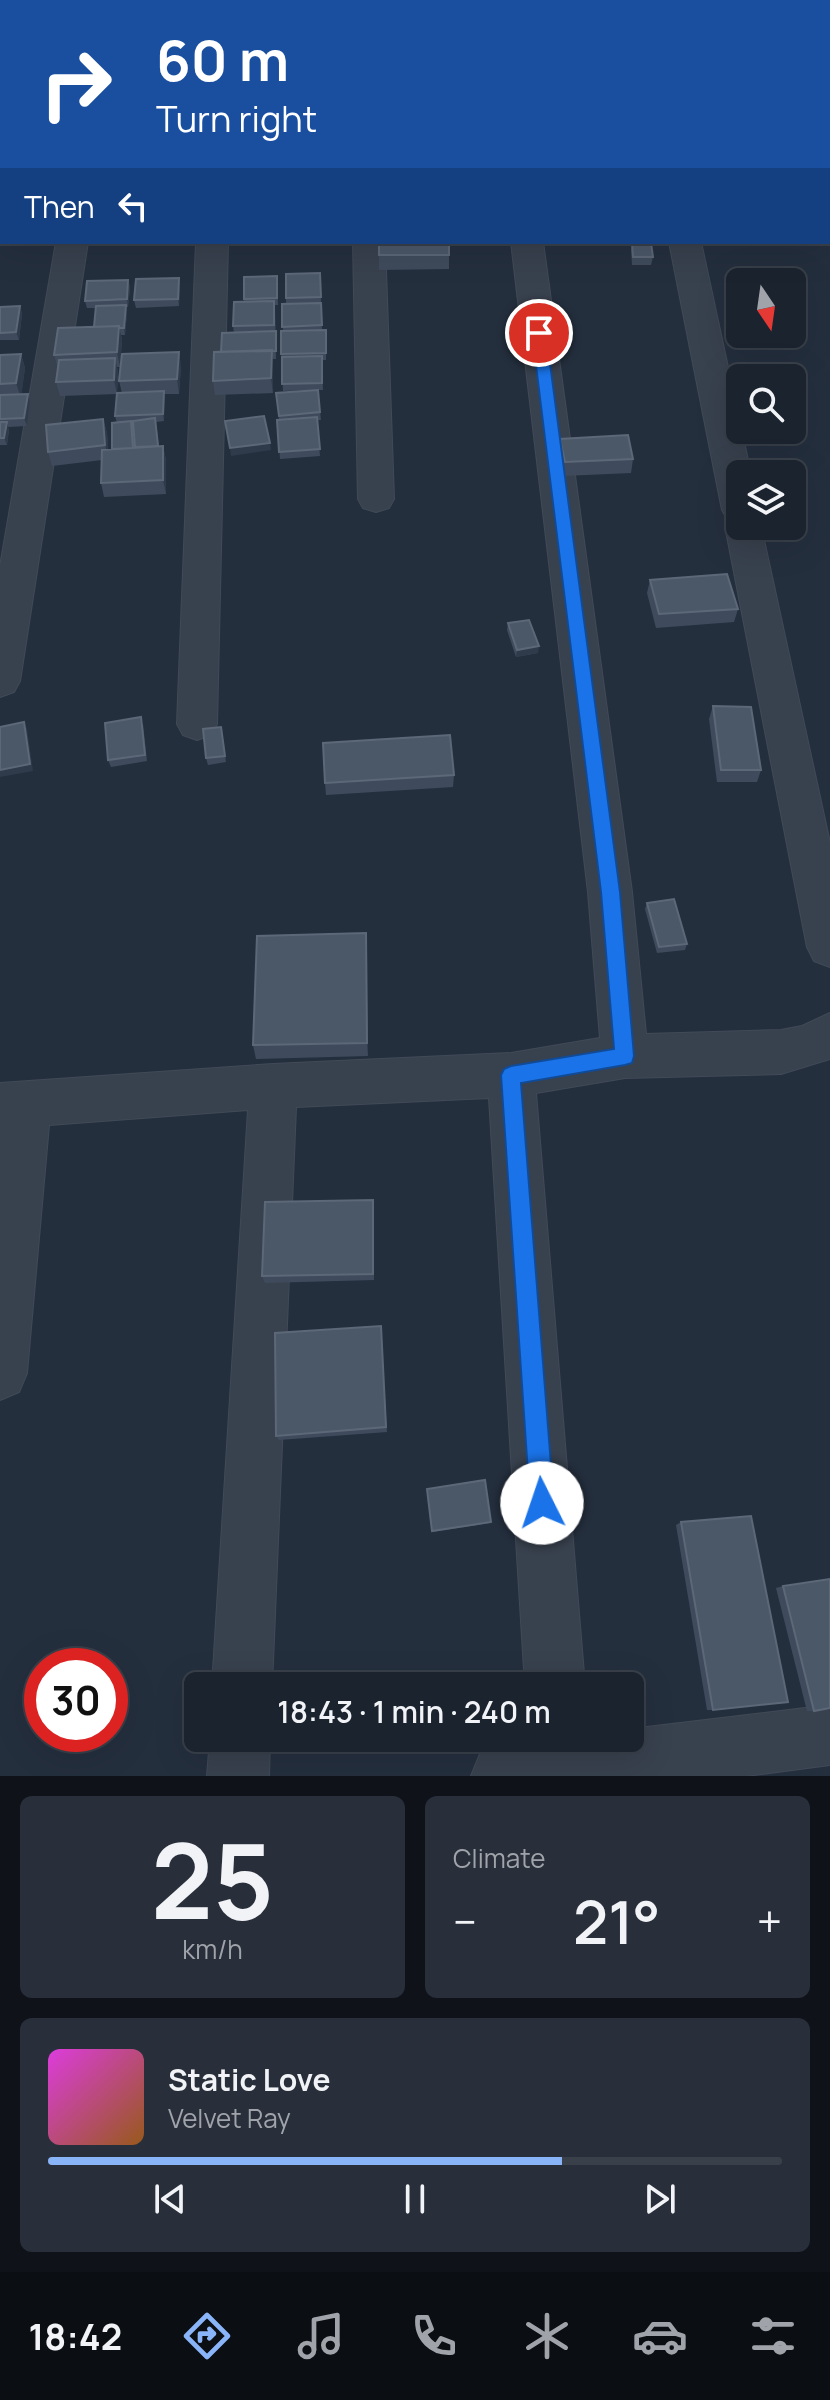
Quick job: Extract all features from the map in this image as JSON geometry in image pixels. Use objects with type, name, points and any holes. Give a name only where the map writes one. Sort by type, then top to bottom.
[{"type":"street","points":[[0,681],[72,244]]},
{"type":"street","points":[[197,724],[212,244]]},
{"type":"street","points":[[369,244],[376,499]]},
{"type":"street","points":[[527,244],[610,892],[625,1056]]},
{"type":"street","points":[[685,244],[730,460]]},
{"type":"street","points":[[746,540],[830,947]]},
{"type":"street","points":[[0,1373],[14,1105],[273,1086],[511,1075],[625,1056],[781,1052],[812,1045],[830,1034]]},
{"type":"street","points":[[511,1075],[554,1672]]},
{"type":"street","points":[[243,1672],[273,1086]]},
{"type":"street","points":[[502,1776],[561,1761],[830,1735]]},
{"type":"street","points":[[238,1776],[239,1752]]},
{"type":"building","points":[[379,244],[449,244],[449,255],[379,255]]},
{"type":"building","points":[[632,244],[651,244],[653,257],[633,257]]},
{"type":"building","points":[[320,273],[321,297],[286,298],[286,274]]},
{"type":"building","points":[[277,276],[277,298],[244,299],[244,277]]},
{"type":"building","points":[[179,278],[178,299],[134,300],[136,279]]},
{"type":"building","points":[[128,280],[127,299],[85,301],[87,281]]},
{"type":"building","points":[[274,301],[274,325],[233,326],[234,302]]},
{"type":"building","points":[[321,303],[322,325],[282,327],[282,304]]},
{"type":"building","points":[[126,305],[124,328],[94,327],[96,306]]},
{"type":"building","points":[[20,306],[16,332],[0,333],[0,307]]},
{"type":"building","points":[[119,326],[117,352],[54,355],[58,328]]},
{"type":"building","points":[[326,330],[326,353],[281,354],[281,331]]},
{"type":"building","points":[[276,331],[276,351],[221,352],[222,333]]},
{"type":"building","points":[[272,350],[271,378],[213,381],[214,352]]},
{"type":"building","points":[[179,352],[177,379],[119,381],[122,354]]},
{"type":"building","points":[[21,354],[16,383],[0,384],[0,355]]},
{"type":"building","points":[[322,356],[322,383],[282,384],[282,357]]},
{"type":"building","points":[[115,358],[114,380],[56,382],[59,360]]},
{"type":"building","points":[[318,390],[320,412],[279,416],[276,393]]},
{"type":"building","points":[[164,391],[163,414],[115,416],[117,393]]},
{"type":"building","points":[[28,394],[24,418],[0,419],[0,395]]},
{"type":"building","points":[[264,416],[270,443],[230,448],[225,421]]},
{"type":"building","points":[[317,417],[320,449],[279,452],[277,420]]},
{"type":"building","points":[[155,418],[158,446],[135,447],[133,421]]},
{"type":"building","points":[[103,419],[105,445],[48,452],[46,425]]},
{"type":"building","points":[[131,421],[133,448],[112,449],[112,423]]},
{"type":"building","points":[[0,422],[7,422],[4,438],[0,438]]},
{"type":"building","points":[[628,435],[633,459],[565,462],[560,439]]},
{"type":"building","points":[[163,446],[163,480],[101,483],[102,450]]},
{"type":"building","points":[[727,574],[738,609],[659,614],[650,580]]},
{"type":"building","points":[[529,620],[539,646],[517,650],[508,623]]},
{"type":"building","points":[[713,706],[751,707],[761,770],[721,770]]},
{"type":"building","points":[[141,717],[145,755],[108,760],[105,723]]},
{"type":"building","points":[[24,722],[30,764],[0,770],[0,727]]},
{"type":"building","points":[[221,727],[225,756],[206,758],[203,729]]},
{"type":"building","points":[[450,735],[454,775],[325,783],[323,743]]},
{"type":"building","points":[[674,899],[687,944],[659,947],[647,903]]},
{"type":"building","points":[[366,933],[367,1043],[253,1045],[257,936]]},
{"type":"building","points":[[373,1200],[373,1274],[262,1276],[265,1202]]},
{"type":"building","points":[[381,1326],[386,1427],[276,1436],[275,1333]]},
{"type":"building","points":[[485,1480],[491,1522],[432,1531],[427,1489]]},
{"type":"building","points":[[751,1516],[788,1702],[713,1710],[681,1522]]},
{"type":"building","points":[[830,1579],[830,1708],[814,1711],[783,1586]]},
{"type":"route","points":[[539,333],[610,892],[625,1056],[511,1075],[542,1503]]}]
